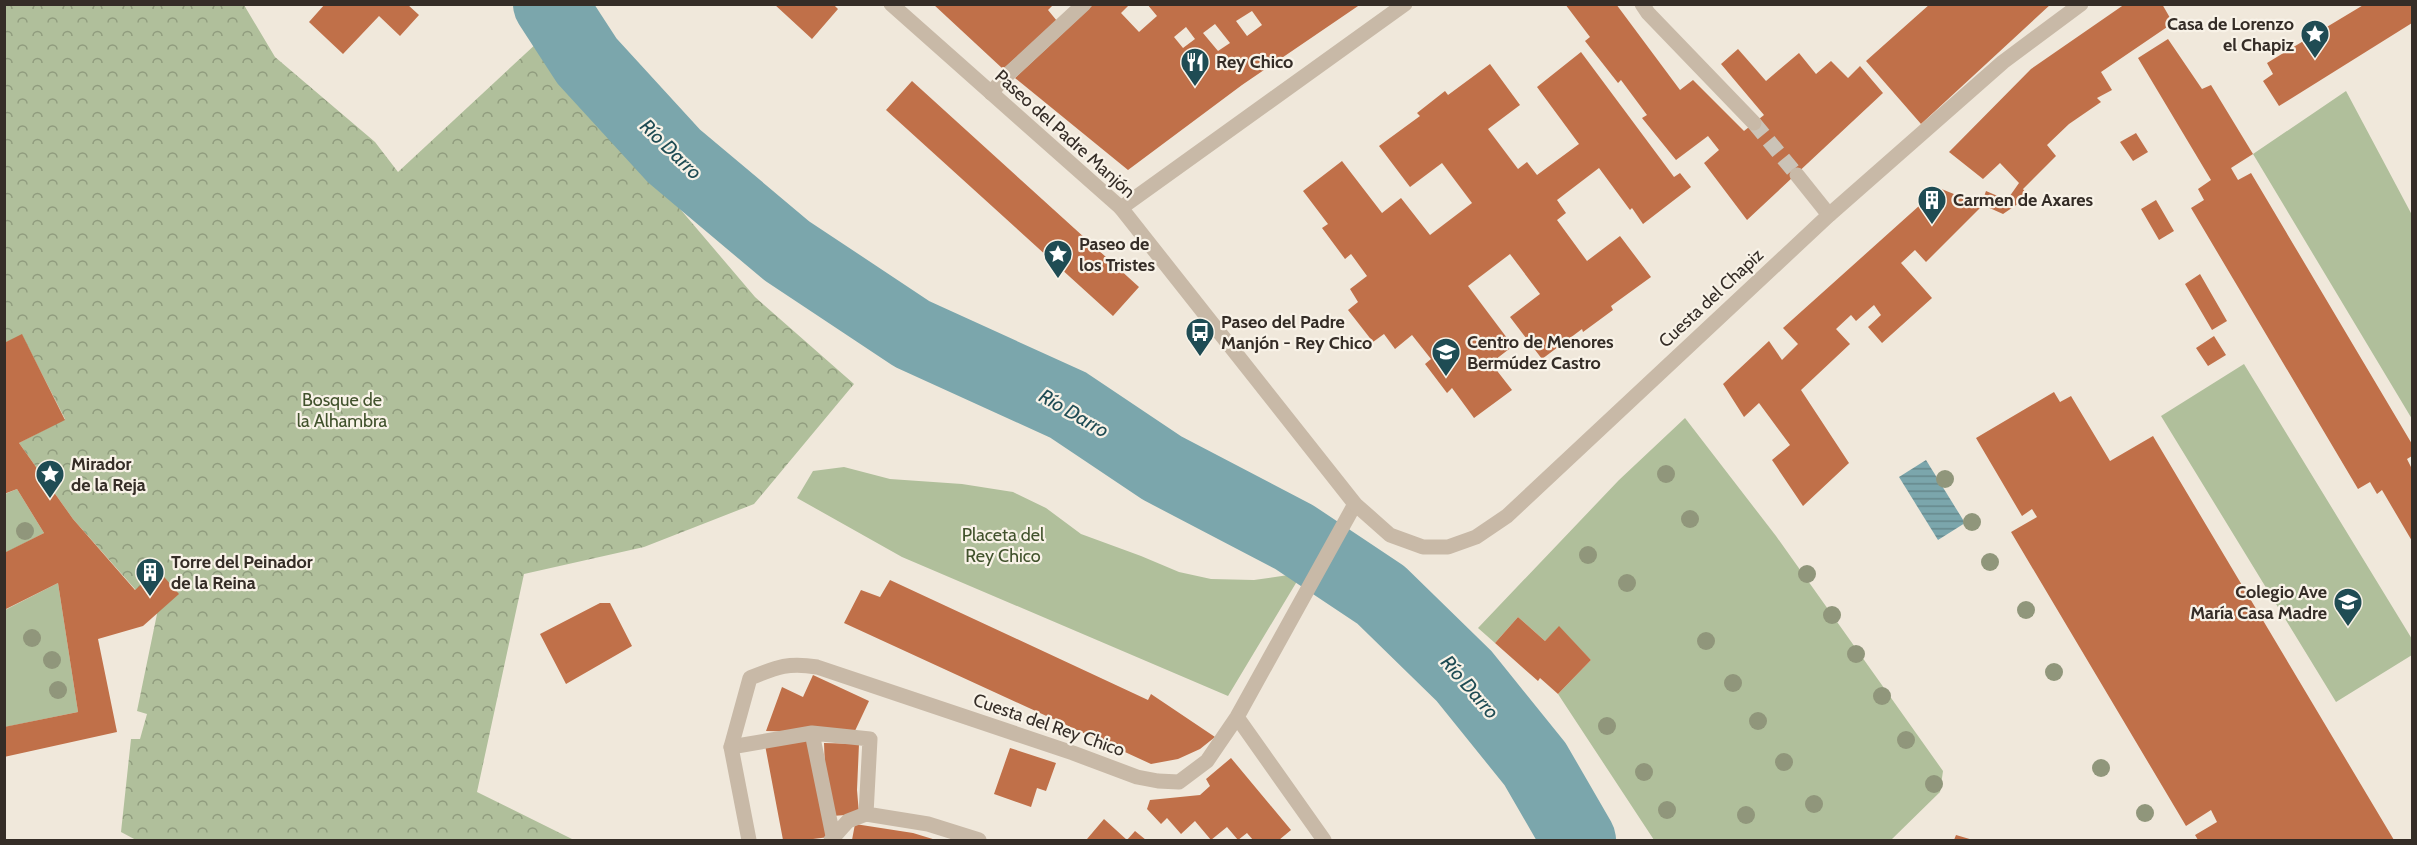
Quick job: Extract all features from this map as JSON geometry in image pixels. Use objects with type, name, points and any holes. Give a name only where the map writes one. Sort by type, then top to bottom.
[{"type":"street","name":"Paseo del Padre Manjón","points":[[891,4],[1121,208],[1355,504]]},
{"type":"street","points":[[991,93],[1003,79],[1084,4]]},
{"type":"street","points":[[1121,208],[1405,4]]},
{"type":"street","points":[[1642,4],[1648,13],[1755,123]]},
{"type":"street","name":"Cuesta del Chapiz","points":[[1355,504],[1390,535],[1423,547],[1448,547],[1476,537],[1507,516],[1828,215],[2003,62],[2080,4]]},
{"type":"street","points":[[1797,175],[1828,215]]},
{"type":"street","name":"Cuesta del Rey Chico","points":[[749,840],[731,747],[750,678],[795,663],[817,667],[1073,753],[1137,777],[1158,782],[1179,782],[1207,761],[1237,717],[1355,504]]},
{"type":"street","points":[[1237,717],[1324,840]]},
{"type":"street","points":[[731,747],[812,733],[870,739],[866,814]]},
{"type":"street","points":[[812,733],[832,838]]},
{"type":"street","points":[[832,838],[848,821],[866,814],[928,824],[979,840]]},
{"type":"green space","name":"Bosque de la Alhambra","points":[[5,5],[244,5],[275,57],[375,142],[398,172],[538,42],[755,297],[854,384],[754,504],[644,547],[524,574],[477,792],[574,840],[136,840],[121,832],[131,739],[140,739],[147,714],[137,711],[157,614],[73,519],[19,443],[65,419],[22,335],[5,343]]},
{"type":"green space","points":[[2346,91],[2412,215],[2412,419],[2253,154]]},
{"type":"green space","points":[[2244,364],[2412,639],[2412,655],[2336,702],[2161,416]]},
{"type":"green space","points":[[1685,418],[1776,536],[1943,771],[1940,792],[1891,840],[1654,840],[1558,694],[1591,660],[1559,627],[1545,641],[1518,617],[1495,643],[1478,628],[1619,480]]},
{"type":"green space","name":"Placeta del Rey Chico","points":[[844,467],[890,479],[962,484],[1013,492],[1046,508],[1081,534],[1179,572],[1211,579],[1254,580],[1302,573],[1228,696],[902,557],[797,498],[813,471]]},
{"type":"green space","points":[[17,489],[44,533],[5,553],[5,494]]},
{"type":"green space","points":[[58,583],[78,712],[5,727],[5,610]]},
{"type":"water","points":[[1926,460],[1965,523],[1938,540],[1899,477]]},
{"type":"building","points":[[325,4],[407,4],[419,15],[400,36],[379,16],[343,54],[309,22]]},
{"type":"building","points":[[774,4],[833,4],[838,9],[812,39]]},
{"type":"building","points":[[933,4],[1054,4],[1048,10],[1057,21],[1003,69]]},
{"type":"building","points":[[1094,4],[1130,4],[1121,13],[1139,32],[1157,16],[1147,4],[1361,4],[1242,85],[1128,170],[1015,78]],"holes":[[[1252,11],[1262,25],[1247,36],[1236,21]],[[1215,24],[1230,43],[1218,51],[1203,33]],[[1186,27],[1195,39],[1183,48],[1174,37]]]},
{"type":"building","points":[[1565,4],[1616,4],[1680,90],[1693,80],[1744,131],[1764,115],[1721,64],[1738,49],[1766,81],[1799,53],[1816,74],[1831,61],[1848,78],[1860,66],[1883,93],[1747,220],[1704,163],[1719,150],[1708,136],[1676,160],[1642,118],[1647,115],[1621,80],[1618,83],[1585,41],[1590,37]]},
{"type":"building","points":[[1930,4],[2051,4],[1921,124],[1866,61]]},
{"type":"building","points":[[2125,4],[2162,4],[2173,23],[2101,72],[2112,90],[2097,98],[2101,102],[2069,124],[2047,145],[2056,156],[2023,189],[2028,197],[2003,214],[1983,205],[1926,262],[1915,250],[1901,263],[1932,298],[1882,343],[1868,327],[1881,315],[1874,305],[1856,321],[1851,315],[1836,329],[1850,344],[1801,390],[1849,463],[1803,506],[1772,460],[1790,445],[1759,403],[1744,417],[1723,384],[1769,341],[1782,360],[1798,344],[1783,328],[1939,188],[1981,205],[1986,191],[2007,200],[2019,183],[2000,163],[1983,179],[1949,152],[2031,69]]},
{"type":"building","points":[[2365,4],[2412,4],[2412,23],[2279,106],[2263,81],[2273,74],[2267,63]]},
{"type":"building","points":[[2168,39],[2202,89],[2211,85],[2253,154],[2231,168],[2238,180],[2251,173],[2412,444],[2412,456],[2407,459],[2412,469],[2412,541],[2382,490],[2377,494],[2370,482],[2358,489],[2191,208],[2204,200],[2198,189],[2211,180],[2138,58]]},
{"type":"building","points":[[1581,52],[1674,177],[1680,173],[1691,187],[1643,224],[1599,168],[1557,200],[1566,213],[1557,220],[1587,261],[1620,236],[1651,277],[1611,306],[1613,310],[1583,332],[1582,329],[1542,359],[1510,317],[1540,294],[1510,254],[1468,286],[1513,346],[1491,363],[1512,390],[1474,418],[1452,388],[1447,393],[1425,364],[1431,359],[1412,335],[1395,349],[1384,334],[1373,342],[1348,310],[1358,302],[1350,289],[1367,276],[1351,254],[1345,259],[1322,228],[1328,224],[1303,191],[1342,161],[1382,213],[1401,198],[1430,235],[1472,203],[1442,163],[1410,187],[1379,146],[1420,116],[1417,113],[1445,91],[1448,95],[1490,64],[1520,105],[1488,129],[1518,169],[1527,162],[1537,175],[1579,144],[1537,87]]},
{"type":"building","points":[[912,81],[1139,287],[1113,316],[886,110]]},
{"type":"building","points":[[2136,133],[2148,152],[2133,161],[2120,142]]},
{"type":"building","points":[[2156,200],[2174,231],[2159,240],[2141,209]]},
{"type":"building","points":[[2200,274],[2227,321],[2212,330],[2185,284]]},
{"type":"building","points":[[22,334],[65,420],[19,443],[73,519],[135,590],[158,570],[179,594],[143,626],[98,639],[117,732],[4,757],[4,727],[78,712],[58,583],[4,610],[4,553],[44,533],[17,489],[4,494],[4,343]]},
{"type":"building","points":[[2214,336],[2226,355],[2208,366],[2196,348]]},
{"type":"building","points":[[2054,392],[2060,402],[2071,396],[2110,461],[2153,436],[2394,840],[2198,840],[2195,835],[2217,822],[2211,810],[2186,826],[2011,532],[2037,517],[2032,509],[2022,516],[1976,438]]},
{"type":"building","points":[[890,580],[1148,700],[1151,694],[1215,737],[1200,749],[1178,759],[1151,764],[844,623],[861,590],[880,597]]},
{"type":"building","points":[[600,603],[610,603],[632,646],[566,684],[540,634]]},
{"type":"building","points":[[1518,617],[1545,641],[1559,626],[1591,660],[1558,694],[1540,678],[1538,681],[1495,643]]},
{"type":"building","points":[[813,675],[869,701],[854,733],[766,731],[782,687],[803,697]]},
{"type":"building","points":[[809,737],[829,837],[783,840],[765,745]]},
{"type":"building","points":[[824,743],[859,744],[857,790],[859,814],[832,816],[826,793]]},
{"type":"building","points":[[1010,748],[1056,763],[1046,791],[1037,788],[1031,807],[994,794]]},
{"type":"building","points":[[1231,758],[1291,830],[1279,840],[1253,840],[1247,833],[1238,840],[1227,827],[1211,840],[1195,821],[1181,834],[1167,818],[1161,824],[1147,809],[1150,800],[1200,795],[1210,786],[1206,779]]},
{"type":"building","points":[[1104,819],[1127,840],[1087,839]]},
{"type":"building","points":[[855,824],[913,833],[936,840],[852,840]]},
{"type":"building","points":[[1135,831],[1146,840],[1127,840]]},
{"type":"building","points":[[1956,835],[1973,840],[1954,840]]},
{"type":"waterway","name":"Río Darro","points":[[550,4],[587,61],[674,156],[787,251],[912,334],[1068,405],[1162,468],[1294,537],[1381,595],[1464,676],[1535,764],[1579,840]]},
{"type":"tunnel","points":[[1754,123],[1797,175]]},
{"type":"place","name":"Casa de Lorenzo el Chapiz","points":[[2315,60]]},
{"type":"place","name":"Rey Chico","points":[[1195,88]]},
{"type":"place","name":"Carmen de Axares","points":[[1932,226]]},
{"type":"place","name":"Paseo de los Tristes","points":[[1058,280]]},
{"type":"place","name":"Paseo del Padre Manjón - Rey Chico","points":[[1200,358]]},
{"type":"place","name":"Centro de Menores Bermúdez Castro","points":[[1446,378]]},
{"type":"place","name":"Mirador de la Reja","points":[[50,500]]},
{"type":"place","name":"Torre del Peinador de la Reina","points":[[150,598]]},
{"type":"place","name":"Colegio Ave María Casa Madre","points":[[2348,628]]}]
